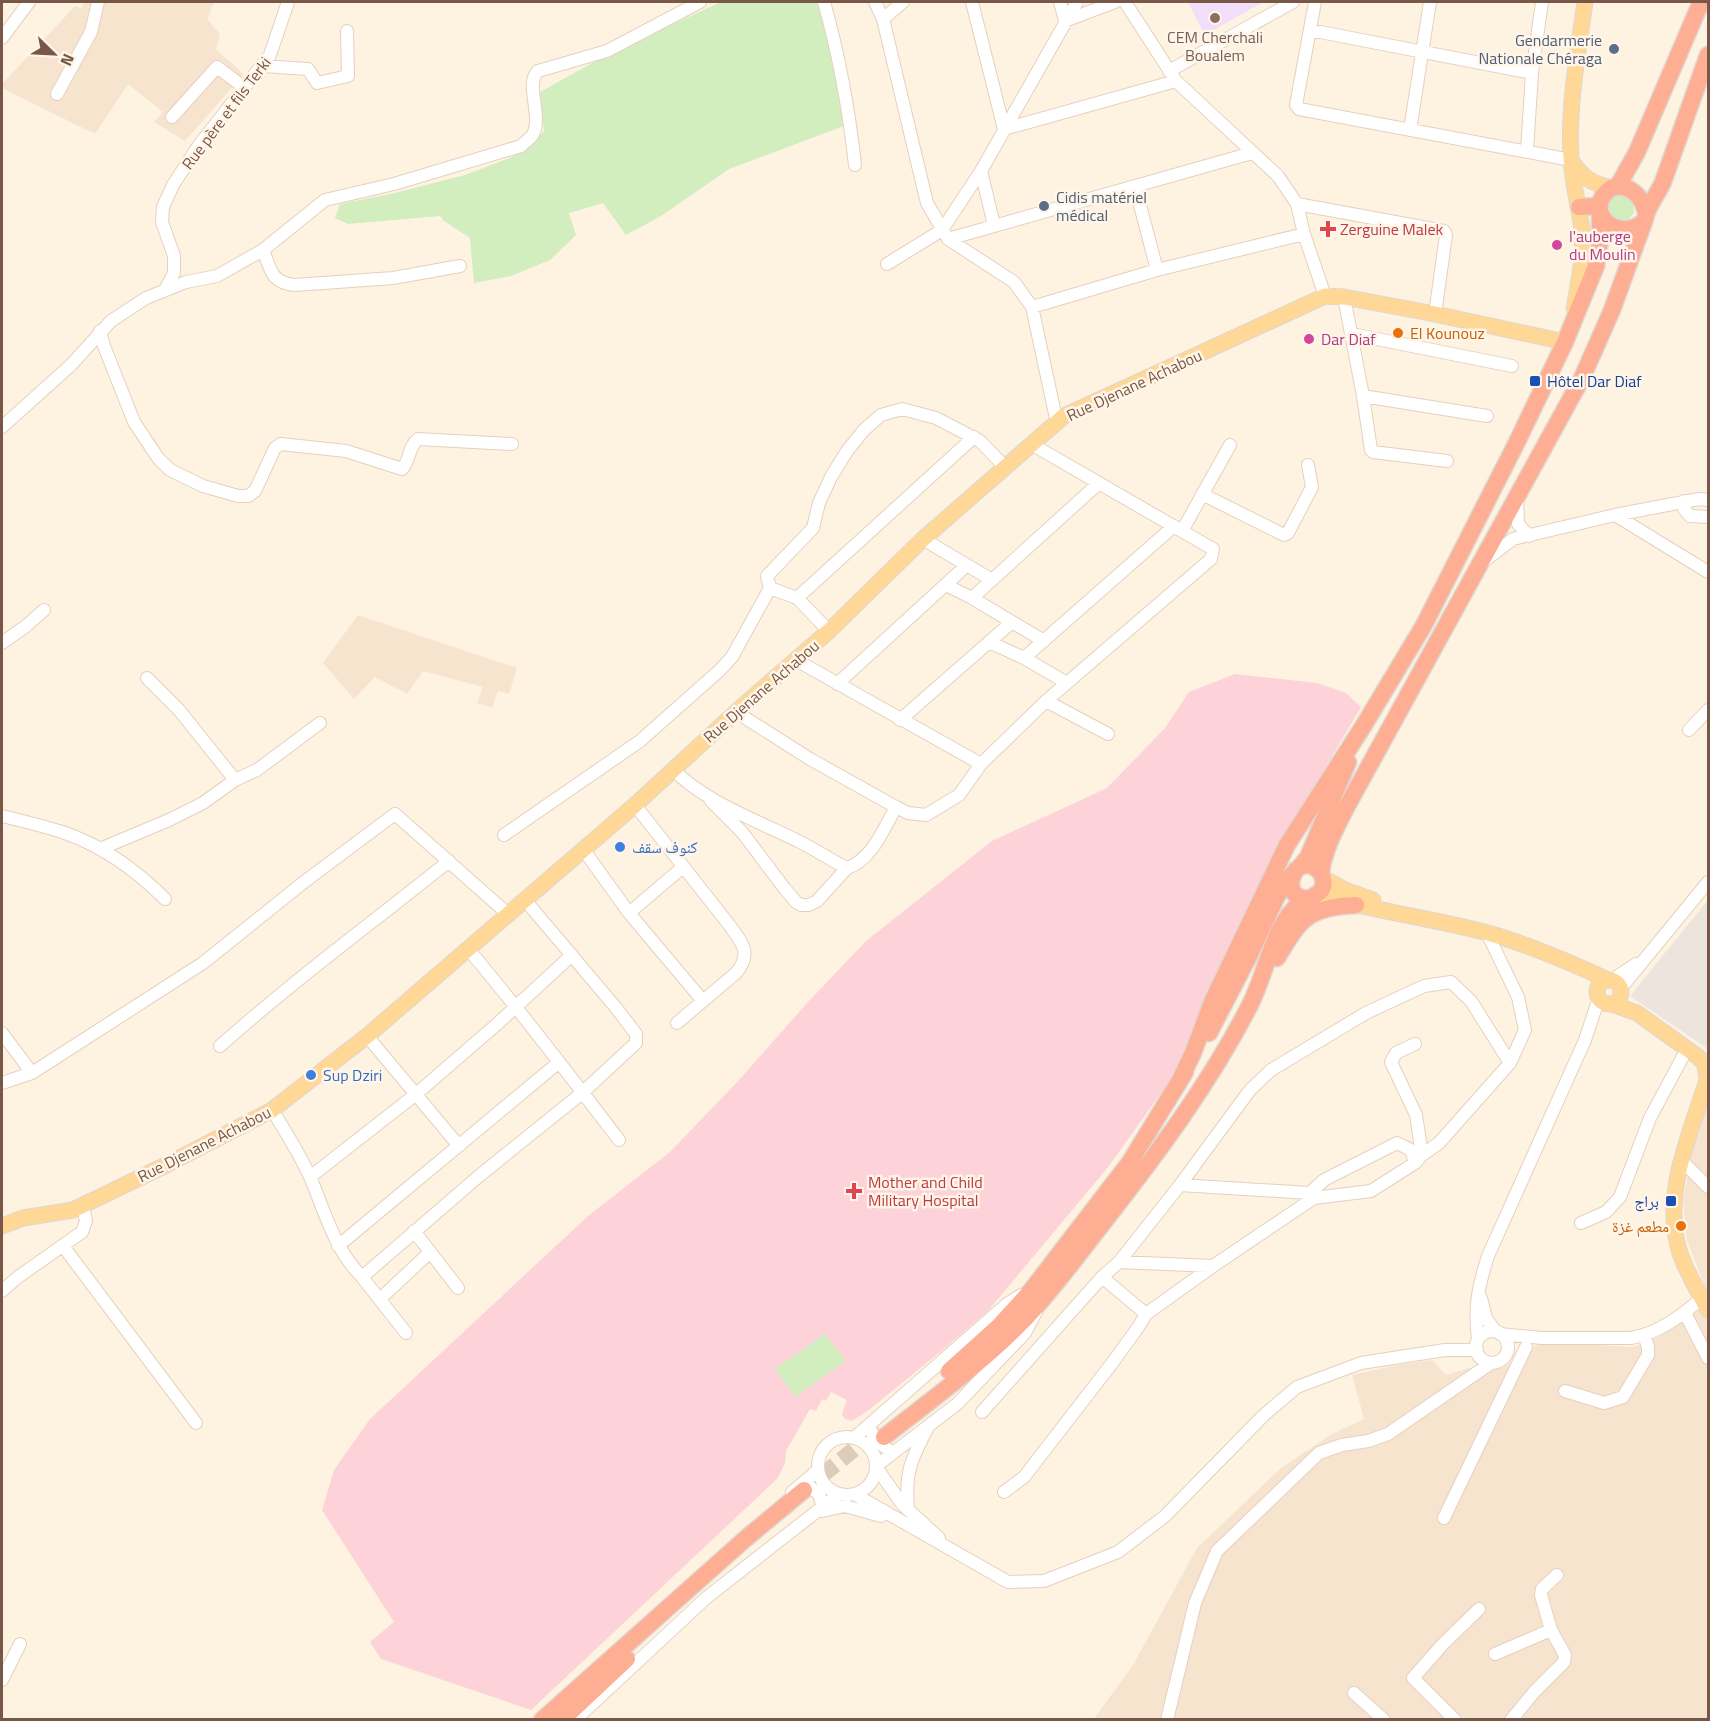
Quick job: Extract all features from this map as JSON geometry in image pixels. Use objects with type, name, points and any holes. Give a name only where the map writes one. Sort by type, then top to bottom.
[{"type":"highway","points":[[1180,1080],[1212,1002],[1287,845],[1364,725],[1424,625],[1490,498],[1567,337],[1596,266],[1600,240],[1599,208],[1605,193],[1614,187],[1637,152],[1701,2]]},
{"type":"highway","points":[[1251,1003],[1280,930],[1289,914],[1322,890],[1322,860],[1346,807],[1594,353],[1612,310],[1644,218],[1663,182],[1708,55]]},
{"type":"highway","points":[[1614,187],[1624,187],[1636,194],[1644,205],[1644,218]]},
{"type":"highway","points":[[1578,207],[1599,208]]},
{"type":"highway","points":[[1599,208],[1603,218],[1614,228],[1629,230],[1644,218]]},
{"type":"highway","points":[[877,1431],[999,1344],[1024,1319],[1038,1293],[1130,1162],[1217,1019],[1277,896],[1308,857],[1364,725]]},
{"type":"highway","points":[[1296,871],[1312,866],[1322,875]]},
{"type":"highway","points":[[1296,871],[1291,886],[1297,895],[1307,899],[1316,896]]},
{"type":"highway","points":[[1038,1293],[1142,1173],[1215,1067],[1295,929],[1307,916],[1332,906],[1356,905]]},
{"type":"highway","points":[[543,1719],[744,1540],[812,1498]]},
{"type":"highway","points":[[562,1719],[695,1596],[812,1498]]},
{"type":"main road","points":[[1567,337],[1579,285],[1582,255],[1571,160],[1570,122],[1585,2]]},
{"type":"main road","points":[[1571,160],[1582,176],[1598,184],[1614,187]]},
{"type":"main road","name":"Rue Djenane Achabou","points":[[2,1226],[22,1218],[62,1213],[83,1206],[272,1110],[367,1036],[635,805],[829,631],[923,540],[1064,416],[1325,296],[1344,297],[1567,337]]},
{"type":"main road","points":[[1322,875],[1356,894],[1427,919]]},
{"type":"main road","points":[[1316,896],[1487,933],[1562,959],[1588,981],[1610,992],[1702,1060],[1708,1069],[1707,1080],[1682,1161],[1674,1206],[1682,1256],[1705,1304]]},
{"type":"street","points":[[2,38],[29,2]]},
{"type":"street","points":[[57,94],[91,32],[98,2]]},
{"type":"street","name":"Rue père et fils Terki","points":[[165,290],[174,273],[174,256],[162,222],[163,207],[173,185],[200,145],[263,66],[273,49],[288,2]]},
{"type":"street","points":[[2,427],[71,365],[111,321],[146,298],[186,282],[217,276],[263,250],[325,200],[394,184],[521,146],[532,136],[537,123],[533,79],[538,71],[606,51],[700,2]]},
{"type":"street","points":[[824,2],[834,36],[849,112],[855,165]]},
{"type":"street","points":[[875,2],[882,19],[927,203],[945,235],[1014,282],[1032,307],[1057,423]]},
{"type":"street","points":[[882,19],[903,2]]},
{"type":"street","points":[[972,2],[1004,129]]},
{"type":"street","points":[[1060,2],[1065,21]]},
{"type":"street","points":[[945,235],[1077,2]]},
{"type":"street","points":[[1065,21],[1115,2]]},
{"type":"street","points":[[1125,2],[1172,76],[1278,176],[1297,204],[1304,234],[1325,296]]},
{"type":"street","points":[[1004,129],[1172,76],[1293,2]]},
{"type":"street","points":[[1315,2],[1297,107],[1571,160]]},
{"type":"street","points":[[1410,129],[1430,2]]},
{"type":"street","points":[[1527,151],[1532,73],[1542,2]]},
{"type":"street","points":[[1310,30],[1532,73]]},
{"type":"street","points":[[263,66],[308,69],[317,83],[348,76],[347,32]]},
{"type":"street","points":[[172,117],[217,67],[245,88]]},
{"type":"street","points":[[887,264],[945,235],[994,225],[1252,153]]},
{"type":"street","points":[[981,171],[994,225]]},
{"type":"street","points":[[1135,186],[1157,270]]},
{"type":"street","points":[[1297,204],[1444,231],[1446,235],[1435,314]]},
{"type":"street","points":[[1032,307],[1157,270],[1304,234]]},
{"type":"street","points":[[263,250],[273,277],[283,284],[393,278],[460,266]]},
{"type":"street","points":[[1344,297],[1363,396],[1370,448],[1373,452],[1447,461]]},
{"type":"street","points":[[100,331],[134,422],[162,462],[170,470],[203,486],[238,496],[248,496],[255,491],[274,448],[281,444],[346,451],[402,469],[406,466],[412,446],[418,439],[512,444]]},
{"type":"street","points":[[1352,334],[1512,366]]},
{"type":"street","points":[[1363,396],[1487,416]]},
{"type":"street","points":[[504,835],[640,741],[732,657],[770,588],[767,576],[813,528],[819,503],[831,477],[858,437],[881,415],[902,409],[936,418],[974,437],[1006,468]]},
{"type":"street","points":[[797,598],[974,437]]},
{"type":"street","points":[[736,712],[810,759],[896,807],[921,816],[938,809],[959,795],[981,764],[1046,701],[1211,559],[1213,549],[1033,445]]},
{"type":"street","points":[[1024,658],[1178,528],[1202,494],[1230,445]]},
{"type":"street","points":[[1202,494],[1284,535],[1288,533],[1312,487],[1308,465]]},
{"type":"street","points":[[972,598],[1099,483]]},
{"type":"street","points":[[1517,496],[1518,524],[1529,536]]},
{"type":"street","points":[[1480,564],[1513,539],[1683,501],[1708,500]]},
{"type":"street","points":[[1683,501],[1684,509],[1690,516],[1708,517]]},
{"type":"street","points":[[1615,515],[1708,572]]},
{"type":"street","points":[[923,540],[992,580]]},
{"type":"street","points":[[837,684],[967,565]]},
{"type":"street","points":[[946,585],[1044,641]]},
{"type":"street","points":[[770,588],[797,598],[829,631]]},
{"type":"street","points":[[2,643],[44,610]]},
{"type":"street","points":[[900,720],[1012,622]]},
{"type":"street","points":[[989,642],[1024,658],[1067,683]]},
{"type":"street","points":[[796,660],[981,764]]},
{"type":"street","points":[[147,678],[179,710],[235,780]]},
{"type":"street","points":[[1046,701],[1108,734]]},
{"type":"street","points":[[1689,730],[1708,710]]},
{"type":"street","points":[[100,849],[203,803],[235,780],[257,770],[320,723]]},
{"type":"street","points":[[673,769],[685,782],[706,795],[847,868]]},
{"type":"street","points":[[706,795],[742,832],[791,896],[801,905],[809,905],[817,901],[847,868],[856,864],[870,850],[896,807]]},
{"type":"street","points":[[635,805],[739,938],[745,954],[743,964],[736,973],[677,1023]]},
{"type":"street","points":[[2,1083],[32,1073],[203,963],[395,813],[508,914]]},
{"type":"street","points":[[2,816],[64,832],[100,849],[142,878],[165,899]]},
{"type":"street","points":[[583,849],[629,913],[703,1001]]},
{"type":"street","points":[[220,1046],[308,971],[380,917],[448,861]]},
{"type":"street","points":[[629,913],[683,867]]},
{"type":"street","points":[[1491,1363],[1482,1359],[1476,1301],[1480,1279],[1497,1233],[1610,992],[1642,961],[1708,882]]},
{"type":"street","points":[[362,1277],[634,1047],[636,1034],[573,955],[525,900]]},
{"type":"street","points":[[1179,1185],[1312,1196],[1371,1191],[1439,1143],[1510,1063],[1525,1030],[1518,997],[1487,933]]},
{"type":"street","points":[[468,949],[517,1006],[558,1063],[619,1140]]},
{"type":"street","points":[[310,1178],[415,1095],[573,955]]},
{"type":"street","points":[[982,1412],[1101,1277],[1119,1262],[1250,1090],[1271,1070],[1366,1013],[1424,986],[1451,982],[1471,1001],[1510,1063]]},
{"type":"street","points":[[2,1033],[32,1073]]},
{"type":"street","points":[[367,1036],[459,1146]]},
{"type":"street","points":[[1415,1044],[1396,1053],[1391,1062],[1416,1115],[1418,1159]]},
{"type":"street","points":[[1581,1223],[1606,1212],[1620,1197],[1650,1118],[1687,1049]]},
{"type":"street","points":[[338,1246],[558,1063]]},
{"type":"street","points":[[272,1110],[310,1178],[338,1246],[353,1269],[380,1299],[406,1334]]},
{"type":"street","points":[[1004,1492],[1024,1477],[1113,1362],[1146,1314],[1312,1196],[1324,1180],[1396,1143],[1411,1150],[1418,1159]]},
{"type":"street","points":[[1682,1161],[1708,1187]]},
{"type":"street","points":[[2,1291],[78,1235],[86,1221],[83,1206]]},
{"type":"street","points":[[414,1231],[458,1288]]},
{"type":"street","points":[[63,1246],[196,1423]]},
{"type":"street","points":[[380,1299],[429,1253]]},
{"type":"street","points":[[1119,1262],[1213,1266]]},
{"type":"street","points":[[1101,1277],[1146,1314]]},
{"type":"street","points":[[1480,1279],[1483,1311],[1507,1342],[1505,1357]]},
{"type":"street","points":[[854,1494],[870,1484],[876,1466],[957,1404],[1025,1333],[1038,1293]]},
{"type":"street","points":[[575,1719],[812,1498],[818,1462],[825,1447],[837,1439],[854,1438],[877,1431],[1007,1304],[1038,1293]]},
{"type":"street","points":[[535,1719],[548,1704],[812,1498],[854,1494],[1008,1582],[1044,1581],[1118,1552],[1164,1516],[1264,1415],[1297,1387],[1361,1363],[1445,1350],[1479,1341],[1491,1332],[1542,1338],[1619,1339],[1644,1335],[1705,1304]]},
{"type":"street","points":[[1685,1313],[1708,1358]]},
{"type":"street","points":[[1565,1391],[1604,1402],[1623,1397],[1648,1355],[1644,1335]]},
{"type":"street","points":[[1167,1719],[1195,1603],[1216,1551],[1319,1453],[1342,1445],[1368,1442],[1388,1434],[1491,1363],[1496,1363],[1542,1338]]},
{"type":"street","points":[[1444,1518],[1526,1347]]},
{"type":"street","points":[[908,1510],[908,1481],[912,1458],[930,1425]]},
{"type":"street","points":[[877,1431],[875,1440],[893,1453]]},
{"type":"street","points":[[854,1438],[872,1451],[876,1466],[908,1510],[958,1554]]},
{"type":"street","points":[[818,1470],[829,1489],[839,1494]]},
{"type":"street","points":[[812,1498],[830,1509],[852,1507],[898,1521]]},
{"type":"street","points":[[1511,1719],[1564,1662],[1565,1655],[1551,1630],[1540,1595],[1542,1589],[1557,1575]]},
{"type":"street","points":[[1455,1719],[1413,1678],[1443,1644],[1479,1609]]},
{"type":"street","points":[[1495,1654],[1551,1630]]},
{"type":"street","points":[[2,1680],[20,1644]]},
{"type":"street","points":[[1354,1693],[1384,1719]]},
{"type":"shaded area","points":[[85,2],[214,2],[207,19],[220,34],[216,50],[244,74],[185,141],[154,122],[163,112],[128,84],[95,134],[2,88],[2,84],[75,6],[81,8]]},
{"type":"shaded area","name":"CEM Cherchali Boualem","points":[[1188,2],[1263,2],[1205,35]]},
{"type":"shaded area","points":[[358,615],[517,668],[509,694],[498,691],[492,708],[477,703],[483,687],[423,671],[407,694],[375,677],[354,699],[323,663]]},
{"type":"shaded area","name":"Mother and Child Military Hospital","points":[[1235,674],[1317,683],[1346,693],[1361,707],[1259,885],[1169,1082],[1109,1166],[988,1311],[870,1409],[852,1421],[845,1419],[842,1414],[847,1400],[831,1392],[826,1401],[822,1399],[816,1411],[810,1409],[786,1451],[785,1463],[777,1479],[531,1710],[381,1659],[370,1642],[394,1622],[322,1510],[334,1470],[370,1419],[588,1216],[670,1152],[866,941],[992,841],[1107,788],[1165,728],[1189,692]]},
{"type":"shaded area","points":[[1708,900],[1708,1049],[1630,996]]},
{"type":"shaded area","points":[[1708,1099],[1708,1295],[1687,1240],[1683,1201],[1695,1137]]},
{"type":"shaded area","points":[[1708,1304],[1708,1719],[1093,1720],[1133,1665],[1197,1548],[1281,1468],[1332,1434],[1364,1419],[1352,1375],[1432,1360],[1446,1375],[1473,1367],[1503,1368],[1541,1342],[1633,1347],[1659,1337]]},
{"type":"green space","points":[[721,2],[820,2],[849,124],[729,169],[661,216],[626,235],[603,203],[569,213],[576,235],[550,260],[511,276],[474,283],[470,238],[440,216],[348,224],[335,218],[340,204],[465,175],[512,157],[531,144],[544,131],[540,92],[610,53]]},
{"type":"green space","points":[[1624,194],[1633,202],[1634,213],[1626,222],[1610,220],[1605,204],[1613,195]]},
{"type":"green space","points":[[825,1334],[846,1361],[795,1397],[775,1369]]},
{"type":"tunnel","points":[[804,1490],[879,1429]]},
{"type":"place","name":"CEM Cherchali Boualem","points":[[1215,18]]},
{"type":"place","name":"Gendarmerie Nationale Chéraga","points":[[1614,49]]},
{"type":"place","name":"Cidis matériel médical","points":[[1044,206]]},
{"type":"place","name":"Zerguine Malek","points":[[1328,229]]},
{"type":"place","name":"l'auberge du Moulin","points":[[1557,245]]},
{"type":"place","name":"El Kounouz","points":[[1398,333]]},
{"type":"place","name":"Dar Diaf","points":[[1309,339]]},
{"type":"place","name":"Hôtel Dar Diaf","points":[[1535,381]]},
{"type":"place","name":"كنوف سقف","points":[[620,847]]},
{"type":"place","name":"Sup Dziri","points":[[311,1075]]},
{"type":"place","name":"Mother and Child Military Hospital","points":[[854,1191]]},
{"type":"place","name":"براج","points":[[1671,1201]]},
{"type":"place","name":"مطعم غزة","points":[[1681,1226]]}]
